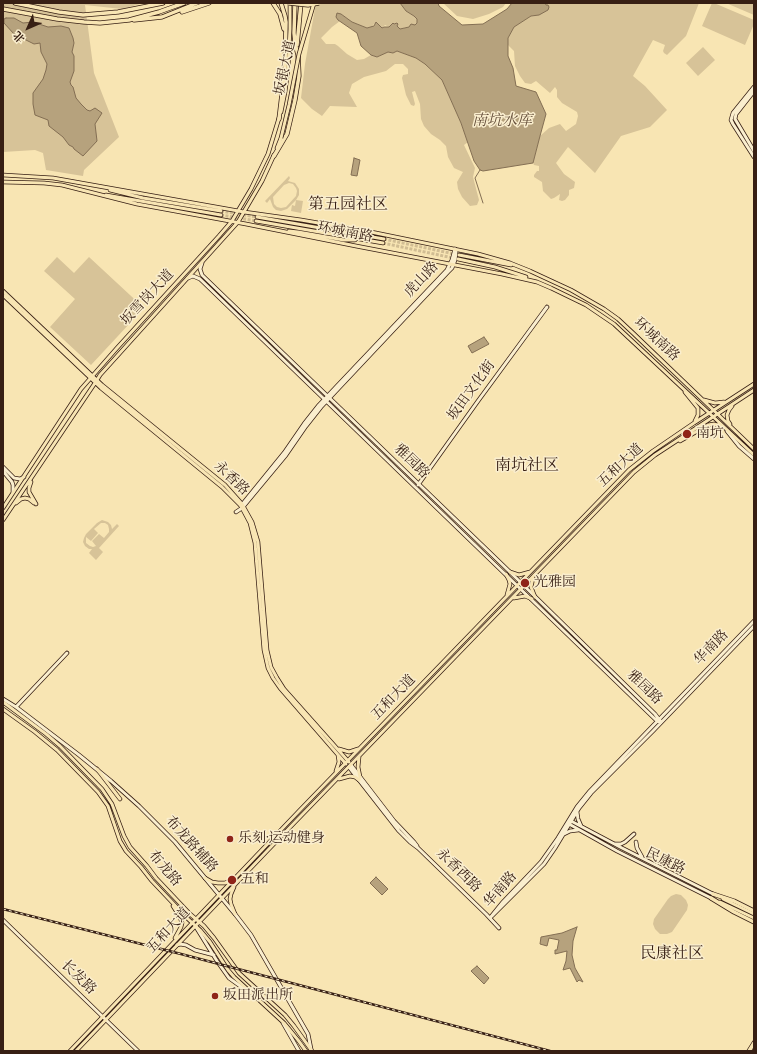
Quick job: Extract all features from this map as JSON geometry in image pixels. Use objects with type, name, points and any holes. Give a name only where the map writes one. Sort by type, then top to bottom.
[{"type":"highway","points":[[15,3],[59,12],[83,15],[118,12],[164,3]]},
{"type":"highway","points":[[129,20],[159,12],[184,3]]},
{"type":"highway","points":[[171,14],[197,3]]},
{"type":"highway","points":[[3,9],[57,19],[100,23],[154,18],[209,3]]},
{"type":"highway","points":[[273,3],[280,14],[285,32]]},
{"type":"highway","points":[[279,118],[284,69],[285,32],[285,16],[281,3]]},
{"type":"highway","points":[[289,3],[308,5],[319,3]]},
{"type":"highway","points":[[274,156],[287,134],[299,76],[294,33],[296,3]]},
{"type":"highway","points":[[296,48],[301,3]]},
{"type":"highway","points":[[712,896],[734,902],[754,913]]},
{"type":"highway","points":[[712,896],[734,912],[754,922]]},
{"type":"highway","points":[[749,1051],[754,1044]]},
{"type":"main road","name":"坂银大道","points":[[285,92],[289,49],[289,3]]},
{"type":"main road","name":"坂银大道","points":[[281,138],[299,54],[314,3]]},
{"type":"main road","points":[[754,86],[733,113],[731,120],[754,157]]},
{"type":"main road","points":[[754,91],[736,114],[735,119],[754,151]]},
{"type":"main road","name":"坂雪岗大道","points":[[3,508],[81,389],[232,221],[251,189],[268,154],[285,92]]},
{"type":"main road","name":"坂雪岗大道","points":[[3,520],[100,374],[238,222],[262,181],[281,138]]},
{"type":"main road","name":"环城南路","points":[[3,176],[53,178],[238,211],[371,232],[491,257],[530,271],[571,290],[604,309],[633,333],[754,449]]},
{"type":"main road","name":"环城南路","points":[[3,182],[62,185],[123,198],[221,213],[143,198],[85,183]]},
{"type":"main road","name":"环城南路","points":[[80,189],[137,204],[238,222],[537,282]]},
{"type":"main road","name":"环城南路","points":[[383,243],[256,220],[384,239]]},
{"type":"main road","points":[[302,220],[353,234]]},
{"type":"main road","points":[[277,230],[344,240],[364,240]]},
{"type":"main road","name":"虎山路","points":[[242,506],[286,455],[327,398],[452,264],[455,249]]},
{"type":"main road","name":"环城南路","points":[[459,255],[510,265],[530,271]]},
{"type":"main road","name":"环城南路","points":[[458,259],[506,270],[551,288],[600,313],[629,337],[754,455]]},
{"type":"main road","name":"雅园路","points":[[202,263],[200,269],[202,275],[416,488],[661,722]]},
{"type":"main road","name":"雅园路","points":[[188,278],[193,276],[200,280],[419,484],[536,597],[658,720]]},
{"type":"main road","name":"永香路","points":[[3,291],[96,382],[222,487],[242,506],[252,522],[258,542],[267,650],[271,667],[284,689],[335,746],[350,766]]},
{"type":"main road","name":"永香路","points":[[3,295],[91,377]]},
{"type":"main road","name":"坂田文化街","points":[[416,488],[547,307]]},
{"type":"main road","points":[[686,384],[682,388],[698,408],[698,416],[694,423]]},
{"type":"main road","name":"五和大道","points":[[76,1051],[104,1018],[233,879],[634,466],[653,451],[713,410],[754,384]]},
{"type":"main road","name":"五和大道","points":[[70,1051],[196,926],[634,472],[669,446],[754,390]]},
{"type":"main road","points":[[700,397],[714,403],[723,403],[727,401]]},
{"type":"main road","points":[[732,428],[727,415],[729,410],[736,402]]},
{"type":"main road","points":[[669,446],[708,425],[716,424],[726,429],[739,446],[754,460]]},
{"type":"main road","points":[[3,467],[14,478],[20,479],[25,476]]},
{"type":"main road","points":[[3,471],[12,482],[14,489],[13,494]]},
{"type":"main road","points":[[13,505],[19,500],[25,498],[36,504],[30,496],[29,490],[33,477]]},
{"type":"main road","name":"永香路","points":[[242,506],[250,523],[255,543],[264,650],[268,668],[280,688],[336,752],[347,762]]},
{"type":"main road","points":[[495,564],[498,560]]},
{"type":"main road","points":[[510,572],[521,575],[533,570]]},
{"type":"main road","points":[[505,598],[510,587],[506,574]]},
{"type":"main road","points":[[535,575],[531,585],[536,597]]},
{"type":"main road","points":[[509,601],[523,596],[532,599]]},
{"type":"main road","name":"华南路","points":[[490,918],[503,902],[542,862],[581,802],[592,788],[754,621]]},
{"type":"main road","name":"华南路","points":[[490,918],[538,870],[563,835],[569,822],[591,793],[754,626]]},
{"type":"main road","points":[[16,707],[67,653]]},
{"type":"main road","name":"布龙路辅路","points":[[3,700],[16,707],[97,769],[139,806],[175,842],[219,894],[256,942],[308,1034],[312,1050]]},
{"type":"main road","name":"布龙路","points":[[3,700],[57,743],[102,789],[112,804],[124,836],[130,847],[156,878],[204,926],[239,973],[285,1015],[299,1031],[312,1050]]},
{"type":"main road","name":"布龙路","points":[[3,709],[57,750],[101,796],[109,810],[124,848],[152,881],[210,942],[231,973],[252,994],[281,1019],[306,1051]]},
{"type":"main road","points":[[335,746],[341,750],[350,752],[361,747],[365,750]]},
{"type":"main road","points":[[336,752],[339,762],[338,768],[333,776],[335,781],[340,778],[350,776],[360,778],[358,759],[362,754]]},
{"type":"main road","name":"永香西路","points":[[350,766],[395,827],[499,928]]},
{"type":"main road","points":[[97,769],[120,798]]},
{"type":"main road","points":[[563,835],[570,831],[582,830],[578,821],[577,812]]},
{"type":"main road","name":"民康路","points":[[569,822],[617,851],[689,884]]},
{"type":"main road","name":"民康路","points":[[582,830],[643,858],[754,918]]},
{"type":"main road","points":[[613,844],[623,843],[634,834]]},
{"type":"main road","points":[[636,842],[638,852],[643,858]]},
{"type":"main road","points":[[205,878],[212,882],[218,883],[225,883],[233,879]]},
{"type":"main road","points":[[235,914],[230,899],[237,883]]},
{"type":"main road","points":[[169,899],[182,921],[181,927],[174,942]]},
{"type":"main road","name":"长发路","points":[[3,920],[138,1051]]},
{"type":"main road","points":[[196,926],[229,978],[252,994]]},
{"type":"main road","points":[[177,945],[184,944],[194,950],[214,955]]},
{"type":"main road","points":[[281,1019],[299,1051]]},
{"type":"shaded area","points":[[3,3],[143,3],[122,9],[85,5],[94,73],[119,137],[84,170],[83,176],[46,170],[43,153],[35,150],[3,152]]},
{"type":"shaded area","points":[[316,3],[400,3],[406,11],[418,20],[415,25],[400,29],[397,24],[393,23],[389,27],[385,25],[382,28],[379,25],[374,24],[372,27],[367,28],[352,22],[341,14],[340,21],[321,38],[326,44],[335,44],[357,60],[364,59],[371,55],[377,57],[388,52],[393,53],[397,51],[416,58],[425,64],[442,80],[468,142],[464,145],[475,168],[473,177],[479,200],[477,205],[470,206],[462,197],[458,189],[457,182],[463,172],[454,168],[448,157],[446,146],[431,134],[424,126],[421,119],[420,104],[415,91],[412,92],[415,104],[414,106],[411,105],[406,95],[402,78],[403,75],[408,74],[408,69],[403,64],[395,64],[386,71],[364,77],[352,84],[349,93],[357,107],[330,106],[322,116],[301,98],[305,64]]},
{"type":"shaded area","points":[[443,3],[506,3],[503,7],[489,14],[473,19],[457,16]]},
{"type":"shaded area","points":[[545,3],[699,3],[686,36],[667,55],[663,51],[665,45],[653,40],[633,76],[645,86],[667,110],[650,127],[621,136],[595,173],[568,147],[556,163],[564,174],[575,182],[574,188],[569,190],[569,195],[562,201],[559,200],[560,194],[551,199],[543,191],[542,182],[534,177],[537,171],[539,171],[539,166],[534,165],[533,163],[540,136],[549,128],[560,124],[566,131],[576,124],[578,116],[577,112],[562,103],[557,97],[557,90],[555,87],[550,93],[536,81],[531,84],[525,83],[515,66],[514,51],[508,45],[508,38],[514,27],[531,16],[539,15],[546,5]]},
{"type":"shaded area","points":[[712,3],[754,20],[754,24],[745,45],[702,26]]},
{"type":"shaded area","points":[[726,3],[754,3],[754,15]]},
{"type":"shaded area","points":[[703,47],[715,60],[698,76],[686,63]]},
{"type":"shaded area","points":[[289,176],[290,178],[288,181],[295,183],[299,189],[299,195],[296,200],[287,209],[281,211],[276,210],[270,199],[267,203],[265,201]],"holes":[[[289,183],[293,184],[297,191],[296,196],[286,207],[277,207],[274,204],[273,197],[284,185]]]},
{"type":"shaded area","points":[[296,200],[303,201],[301,213],[291,211],[292,205],[295,206]]},
{"type":"shaded area","points":[[57,257],[74,273],[89,257],[144,308],[91,365],[50,327],[75,299],[44,271]]},
{"type":"shaded area","points":[[102,520],[108,522],[112,529],[117,524],[119,526],[99,548],[103,552],[96,560],[89,553],[92,549],[85,546],[83,542],[86,534]],"holes":[[[101,523],[108,525],[109,532],[104,538],[99,534],[92,541],[96,546],[93,547],[86,543],[86,537],[91,541],[98,533],[94,529]]]},
{"type":"shaded area","points":[[676,894],[681,895],[686,900],[688,905],[687,910],[672,932],[660,934],[655,929],[653,924],[654,919],[668,899]]},
{"type":"water","name":"南坑水库","points":[[400,3],[438,3],[439,6],[462,25],[483,24],[507,9],[512,3],[545,3],[548,5],[548,10],[539,15],[531,16],[514,27],[508,38],[508,56],[513,68],[516,86],[536,92],[546,114],[533,163],[483,171],[480,170],[474,161],[461,123],[442,80],[425,64],[416,58],[397,51],[393,53],[388,52],[377,57],[371,55],[361,46],[357,33],[336,17],[337,13],[341,14],[352,22],[367,28],[374,26],[376,22],[382,28],[389,27],[393,23],[397,23],[397,26],[400,29],[409,27],[411,24],[415,25],[417,23],[417,19],[406,11]]},
{"type":"water","points":[[14,18],[23,23],[33,22],[48,27],[61,26],[69,28],[74,43],[72,52],[74,56],[74,71],[70,82],[76,98],[87,110],[90,111],[95,108],[102,113],[95,124],[97,141],[83,156],[49,126],[48,120],[35,115],[33,93],[43,79],[47,64],[41,52],[40,43],[34,44],[14,34],[4,23],[4,19]]},
{"type":"water","points":[[354,158],[360,160],[357,176],[351,175]]},
{"type":"water","points":[[484,337],[489,344],[472,353],[468,346]]},
{"type":"water","points":[[376,877],[388,889],[382,895],[370,883]]},
{"type":"water","points":[[577,927],[573,941],[572,955],[575,968],[583,982],[579,980],[577,982],[570,968],[563,970],[567,951],[555,954],[559,940],[549,938],[547,946],[540,944],[541,937],[562,933]]},
{"type":"water","points":[[477,966],[489,978],[484,984],[471,971]]},
{"type":"waterway","points":[[480,170],[475,178],[483,203]]},
{"type":"tunnel","points":[[221,211],[257,217]]},
{"type":"tunnel","points":[[221,215],[256,221]]},
{"type":"tunnel","points":[[384,239],[459,255]]},
{"type":"tunnel","points":[[383,243],[453,258]]},
{"type":"railway","points":[[3,909],[550,1051]]},
{"type":"place","name":"南坑","points":[[687,434]]},
{"type":"place","name":"光雅园","points":[[525,583]]},
{"type":"place","name":"乐刻·运动健身","points":[[230,839]]},
{"type":"place","name":"五和","points":[[232,880]]},
{"type":"place","name":"坂田派出所","points":[[215,996]]},
{"type":"district","name":"第五园社区","points":[[348,206]]},
{"type":"district","name":"南坑社区","points":[[527,467]]},
{"type":"district","name":"民康社区","points":[[672,955]]}]
